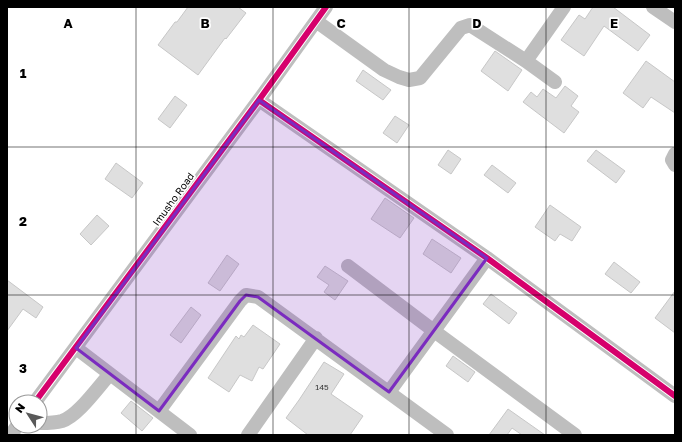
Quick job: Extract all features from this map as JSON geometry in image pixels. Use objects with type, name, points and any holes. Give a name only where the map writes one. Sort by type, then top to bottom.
[{"type":"street","name":"Imusho Road","points":[[41,394],[326,7]]},
{"type":"street","points":[[526,61],[564,7]]},
{"type":"street","points":[[653,7],[675,22]]},
{"type":"street","points":[[316,21],[384,70],[409,80],[420,78],[462,28],[470,25],[526,61],[555,82]]},
{"type":"street","points":[[259,100],[487,258],[675,396]]},
{"type":"street","points":[[675,154],[672,160],[675,165]]},
{"type":"street","points":[[389,392],[487,258]]},
{"type":"street","points":[[348,266],[575,435]]},
{"type":"street","points":[[159,411],[246,295],[258,297],[447,435]]},
{"type":"street","points":[[248,435],[316,338]]},
{"type":"street","points":[[76,348],[190,435]]},
{"type":"street","points":[[50,427],[77,412],[110,374]]},
{"type":"highlighted area","points":[[259,100],[487,258],[389,392],[258,297],[246,295],[159,411],[76,348]]},
{"type":"building","points":[[188,7],[238,7],[246,13],[226,39],[225,38],[198,75],[158,45]]},
{"type":"building","points":[[593,7],[613,7],[650,35],[638,51],[604,26],[584,56],[561,40],[579,15],[585,19]]},
{"type":"building","points":[[495,51],[522,70],[508,91],[481,71]]},
{"type":"building","points":[[646,61],[675,82],[675,113],[651,97],[643,108],[623,93]]},
{"type":"building","points":[[363,70],[391,90],[383,100],[356,81]]},
{"type":"building","points":[[565,86],[578,96],[571,106],[579,112],[564,133],[523,102],[531,92],[537,97],[543,89],[556,98]]},
{"type":"building","points":[[175,96],[187,105],[170,128],[158,119]]},
{"type":"building","points":[[395,116],[409,125],[397,143],[383,133]]},
{"type":"building","points":[[448,150],[461,159],[451,174],[438,165]]},
{"type":"building","points":[[596,150],[625,171],[616,183],[587,161]]},
{"type":"building","points":[[116,163],[143,183],[132,198],[105,179]]},
{"type":"building","points":[[492,165],[516,183],[508,193],[484,175]]},
{"type":"building","points":[[385,198],[414,218],[400,238],[371,219]]},
{"type":"building","points":[[550,205],[581,227],[572,241],[560,234],[555,241],[535,227]]},
{"type":"building","points":[[97,215],[109,226],[91,245],[80,234]]},
{"type":"building","points":[[432,239],[461,258],[451,273],[423,254]]},
{"type":"building","points":[[227,255],[239,264],[220,291],[208,283]]},
{"type":"building","points":[[614,262],[640,282],[631,293],[605,274]]},
{"type":"building","points":[[325,266],[348,281],[335,300],[324,292],[329,285],[317,277]]},
{"type":"building","points":[[7,280],[43,307],[36,318],[23,309],[7,331]]},
{"type":"building","points":[[675,291],[675,333],[655,318]]},
{"type":"building","points":[[491,294],[517,313],[509,324],[483,304]]},
{"type":"building","points":[[191,307],[201,315],[181,343],[170,335]]},
{"type":"building","points":[[253,325],[280,344],[263,369],[259,367],[252,381],[240,375],[229,392],[208,378],[236,336],[239,339],[241,335],[244,337]]},
{"type":"building","points":[[453,356],[475,372],[468,382],[446,366]]},
{"type":"building","points":[[324,362],[344,374],[331,394],[363,416],[350,435],[308,435],[286,418]]},
{"type":"building","points":[[131,401],[153,418],[142,431],[121,413]]},
{"type":"building","points":[[508,409],[545,435],[522,435],[512,428],[507,435],[489,435]]},
{"type":"cycle path","points":[[41,394],[259,100],[326,7]]},
{"type":"cycle path","points":[[259,100],[487,258],[675,396]]}]
